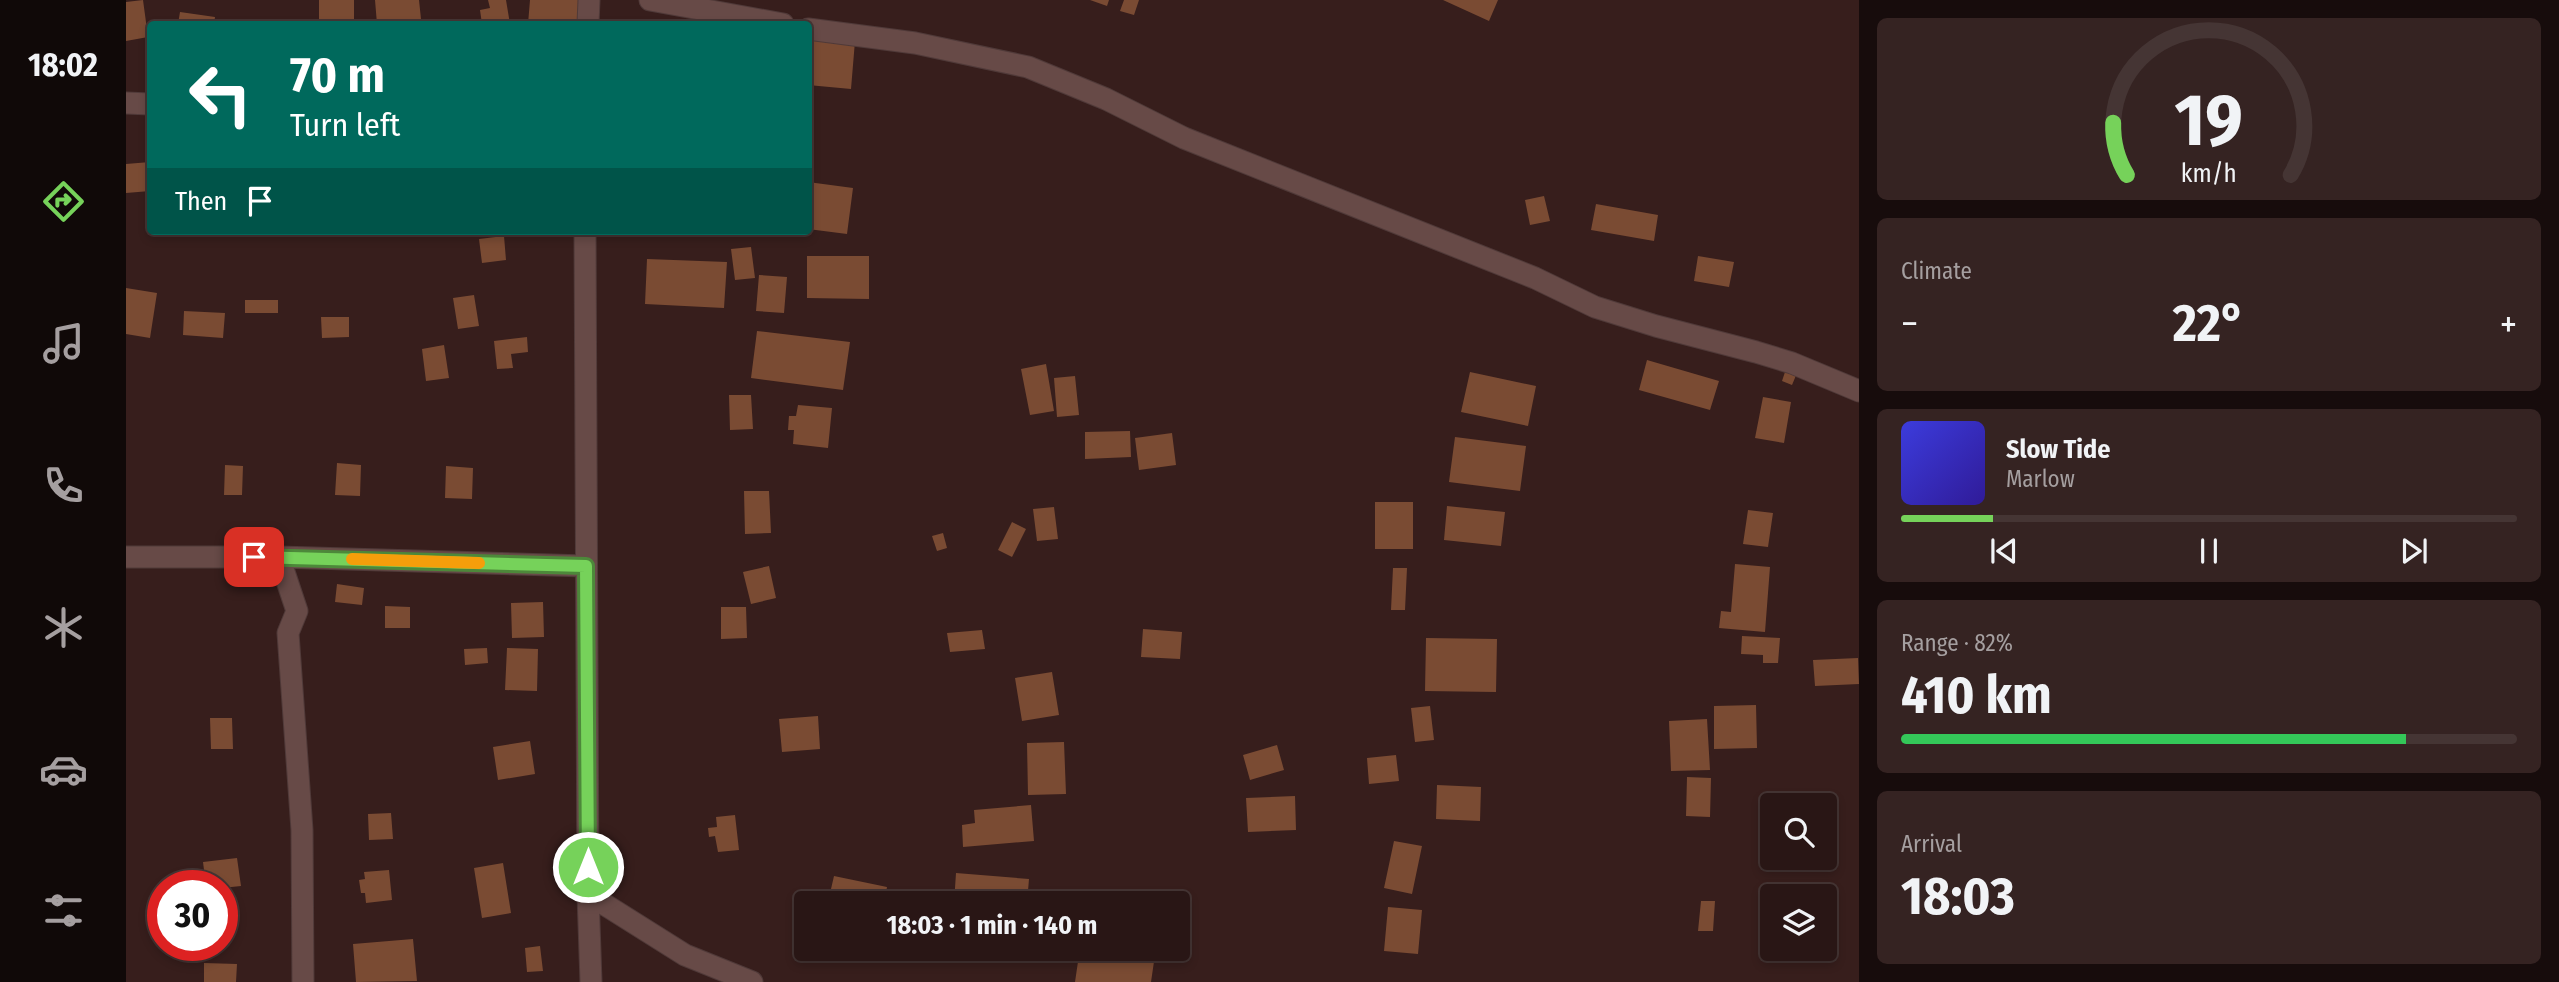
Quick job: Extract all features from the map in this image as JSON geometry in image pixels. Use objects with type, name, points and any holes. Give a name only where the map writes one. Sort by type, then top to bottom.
[{"type":"street","points":[[588,21],[589,0]]},
{"type":"street","points":[[650,0],[766,21]]},
{"type":"street","points":[[812,30],[915,43],[1028,67],[1106,99],[1184,138],[1535,278],[1595,307],[1792,363],[1859,391]]},
{"type":"street","points":[[126,103],[147,104]]},
{"type":"street","points":[[585,235],[588,894],[592,982]]},
{"type":"street","points":[[126,557],[279,557],[586,566]]},
{"type":"street","points":[[279,557],[297,611],[288,633],[302,830],[303,982]]},
{"type":"street","points":[[588,894],[685,956],[752,982]]},
{"type":"building","points":[[143,0],[147,37],[126,41],[126,2]]},
{"type":"building","points":[[319,0],[354,0],[354,21],[319,21]]},
{"type":"building","points":[[375,0],[419,0],[421,19],[377,21]]},
{"type":"building","points":[[488,0],[506,0],[510,21],[482,21],[480,10],[490,8]]},
{"type":"building","points":[[530,0],[579,0],[577,21],[528,21]]},
{"type":"building","points":[[1090,0],[1109,0],[1107,6]]},
{"type":"building","points":[[1124,0],[1139,0],[1134,15],[1120,11]]},
{"type":"building","points":[[1443,0],[1498,0],[1489,21]]},
{"type":"building","points":[[180,12],[215,17],[214,21],[178,21]]},
{"type":"building","points":[[812,37],[855,41],[851,89],[812,85]]},
{"type":"building","points":[[147,162],[147,191],[126,193],[126,164]]},
{"type":"building","points":[[812,183],[853,188],[847,234],[812,230]]},
{"type":"building","points":[[1544,196],[1550,221],[1530,225],[1525,200]]},
{"type":"building","points":[[1596,204],[1658,215],[1654,241],[1591,230]]},
{"type":"building","points":[[504,236],[506,260],[482,263],[479,239]]},
{"type":"building","points":[[751,247],[755,278],[735,280],[731,249]]},
{"type":"building","points":[[807,256],[869,256],[869,299],[807,298]]},
{"type":"building","points":[[1698,256],[1734,262],[1729,287],[1694,281]]},
{"type":"building","points":[[647,259],[727,262],[724,308],[645,304]]},
{"type":"building","points":[[759,275],[787,277],[784,313],[756,311]]},
{"type":"building","points":[[126,288],[157,293],[150,338],[126,334]]},
{"type":"building","points":[[474,295],[479,326],[458,329],[453,298]]},
{"type":"building","points":[[245,300],[278,300],[278,313],[245,313]]},
{"type":"building","points":[[184,311],[225,313],[223,338],[183,335]]},
{"type":"building","points":[[321,317],[349,317],[349,337],[322,338]]},
{"type":"building","points":[[757,331],[850,342],[843,390],[751,378]]},
{"type":"building","points":[[527,337],[528,352],[511,354],[513,368],[497,369],[494,341]]},
{"type":"building","points":[[444,345],[449,378],[426,381],[422,349]]},
{"type":"building","points":[[1647,360],[1719,381],[1710,410],[1639,390]]},
{"type":"building","points":[[1046,364],[1054,411],[1030,415],[1021,369]]},
{"type":"building","points":[[1786,369],[1797,373],[1792,385],[1782,381]]},
{"type":"building","points":[[1470,372],[1536,386],[1528,426],[1461,412]]},
{"type":"building","points":[[1075,376],[1079,415],[1057,417],[1054,378]]},
{"type":"building","points":[[729,395],[751,395],[753,429],[730,430]]},
{"type":"building","points":[[1763,397],[1791,402],[1784,443],[1755,438]]},
{"type":"building","points":[[798,405],[832,408],[828,448],[793,444],[794,430],[788,430],[789,416],[796,416]]},
{"type":"building","points":[[1130,431],[1131,457],[1085,459],[1085,432]]},
{"type":"building","points":[[1172,433],[1176,465],[1139,470],[1135,438]]},
{"type":"building","points":[[1455,437],[1526,446],[1520,491],[1449,482]]},
{"type":"building","points":[[337,463],[361,465],[360,496],[335,495]]},
{"type":"building","points":[[225,465],[243,466],[242,495],[224,495]]},
{"type":"building","points":[[446,466],[473,468],[472,499],[445,498]]},
{"type":"building","points":[[744,491],[769,491],[771,533],[745,534]]},
{"type":"building","points":[[1375,502],[1413,502],[1413,549],[1375,549]]},
{"type":"building","points":[[1447,506],[1505,512],[1501,546],[1444,540]]},
{"type":"building","points":[[1054,507],[1058,539],[1037,541],[1033,509]]},
{"type":"building","points":[[1748,510],[1773,513],[1768,547],[1743,544]]},
{"type":"building","points":[[1012,522],[1026,529],[1012,557],[998,550]]},
{"type":"building","points":[[943,533],[947,548],[937,551],[932,536]]},
{"type":"building","points":[[1735,564],[1770,567],[1765,632],[1719,628],[1721,611],[1731,612]]},
{"type":"building","points":[[769,566],[776,598],[751,604],[743,572]]},
{"type":"building","points":[[1393,568],[1407,568],[1405,610],[1391,610]]},
{"type":"building","points":[[337,584],[364,588],[362,605],[335,602]]},
{"type":"building","points":[[543,602],[544,637],[512,638],[511,603]]},
{"type":"building","points":[[385,606],[410,607],[410,628],[385,628]]},
{"type":"building","points":[[721,607],[746,607],[747,638],[721,639]]},
{"type":"building","points":[[1143,629],[1182,632],[1180,659],[1141,657]]},
{"type":"building","points":[[982,630],[985,649],[950,652],[947,633]]},
{"type":"building","points":[[1742,636],[1780,638],[1778,663],[1763,663],[1763,655],[1741,654]]},
{"type":"building","points":[[1426,638],[1497,639],[1496,692],[1425,691]]},
{"type":"building","points":[[487,648],[488,663],[465,665],[464,649]]},
{"type":"building","points":[[507,648],[538,649],[537,691],[505,690]]},
{"type":"building","points":[[1858,658],[1859,684],[1815,686],[1813,660]]},
{"type":"building","points":[[1052,672],[1059,715],[1022,721],[1015,678]]},
{"type":"building","points":[[1756,705],[1757,748],[1714,749],[1714,706]]},
{"type":"building","points":[[1430,706],[1434,740],[1415,742],[1411,708]]},
{"type":"building","points":[[818,716],[820,749],[782,752],[779,719]]},
{"type":"building","points":[[210,718],[232,718],[233,749],[211,749]]},
{"type":"building","points":[[1707,719],[1710,770],[1671,771],[1669,721]]},
{"type":"building","points":[[530,741],[535,774],[498,780],[493,747]]},
{"type":"building","points":[[1064,742],[1066,794],[1028,795],[1027,743]]},
{"type":"building","points":[[1277,745],[1284,770],[1250,780],[1243,755]]},
{"type":"building","points":[[1396,755],[1399,781],[1369,784],[1367,758]]},
{"type":"building","points":[[1687,777],[1711,778],[1710,817],[1686,816]]},
{"type":"building","points":[[1437,785],[1481,787],[1480,821],[1436,819]]},
{"type":"building","points":[[1295,796],[1296,830],[1248,832],[1246,798]]},
{"type":"building","points":[[1031,805],[1034,841],[963,847],[962,825],[975,823],[974,810]]},
{"type":"building","points":[[391,813],[393,839],[369,840],[368,814]]},
{"type":"building","points":[[735,815],[739,850],[718,852],[715,836],[709,837],[708,828],[717,827],[716,817]]},
{"type":"building","points":[[1394,841],[1422,846],[1412,894],[1384,888]]},
{"type":"building","points":[[237,858],[241,886],[238,886],[238,870],[204,870],[203,862]]},
{"type":"building","points":[[503,863],[511,913],[482,918],[474,868]]},
{"type":"building","points":[[389,870],[392,900],[366,903],[359,880],[365,879],[364,872]]},
{"type":"building","points":[[956,873],[1029,879],[1028,891],[955,891]]},
{"type":"building","points":[[834,876],[887,887],[886,891],[831,891]]},
{"type":"building","points":[[1701,901],[1715,901],[1713,931],[1698,931]]},
{"type":"building","points":[[1388,907],[1422,910],[1418,954],[1384,951]]},
{"type":"building","points":[[413,939],[417,981],[356,982],[353,944]]},
{"type":"building","points":[[540,946],[543,971],[527,972],[525,948]]},
{"type":"building","points":[[1078,961],[1154,961],[1151,982],[1075,982]]},
{"type":"building","points":[[204,963],[237,964],[236,982],[204,982]]},
{"type":"slow traffic","points":[[352,559],[479,563]]},
{"type":"route","points":[[254,557],[586,566],[588,867]]}]
